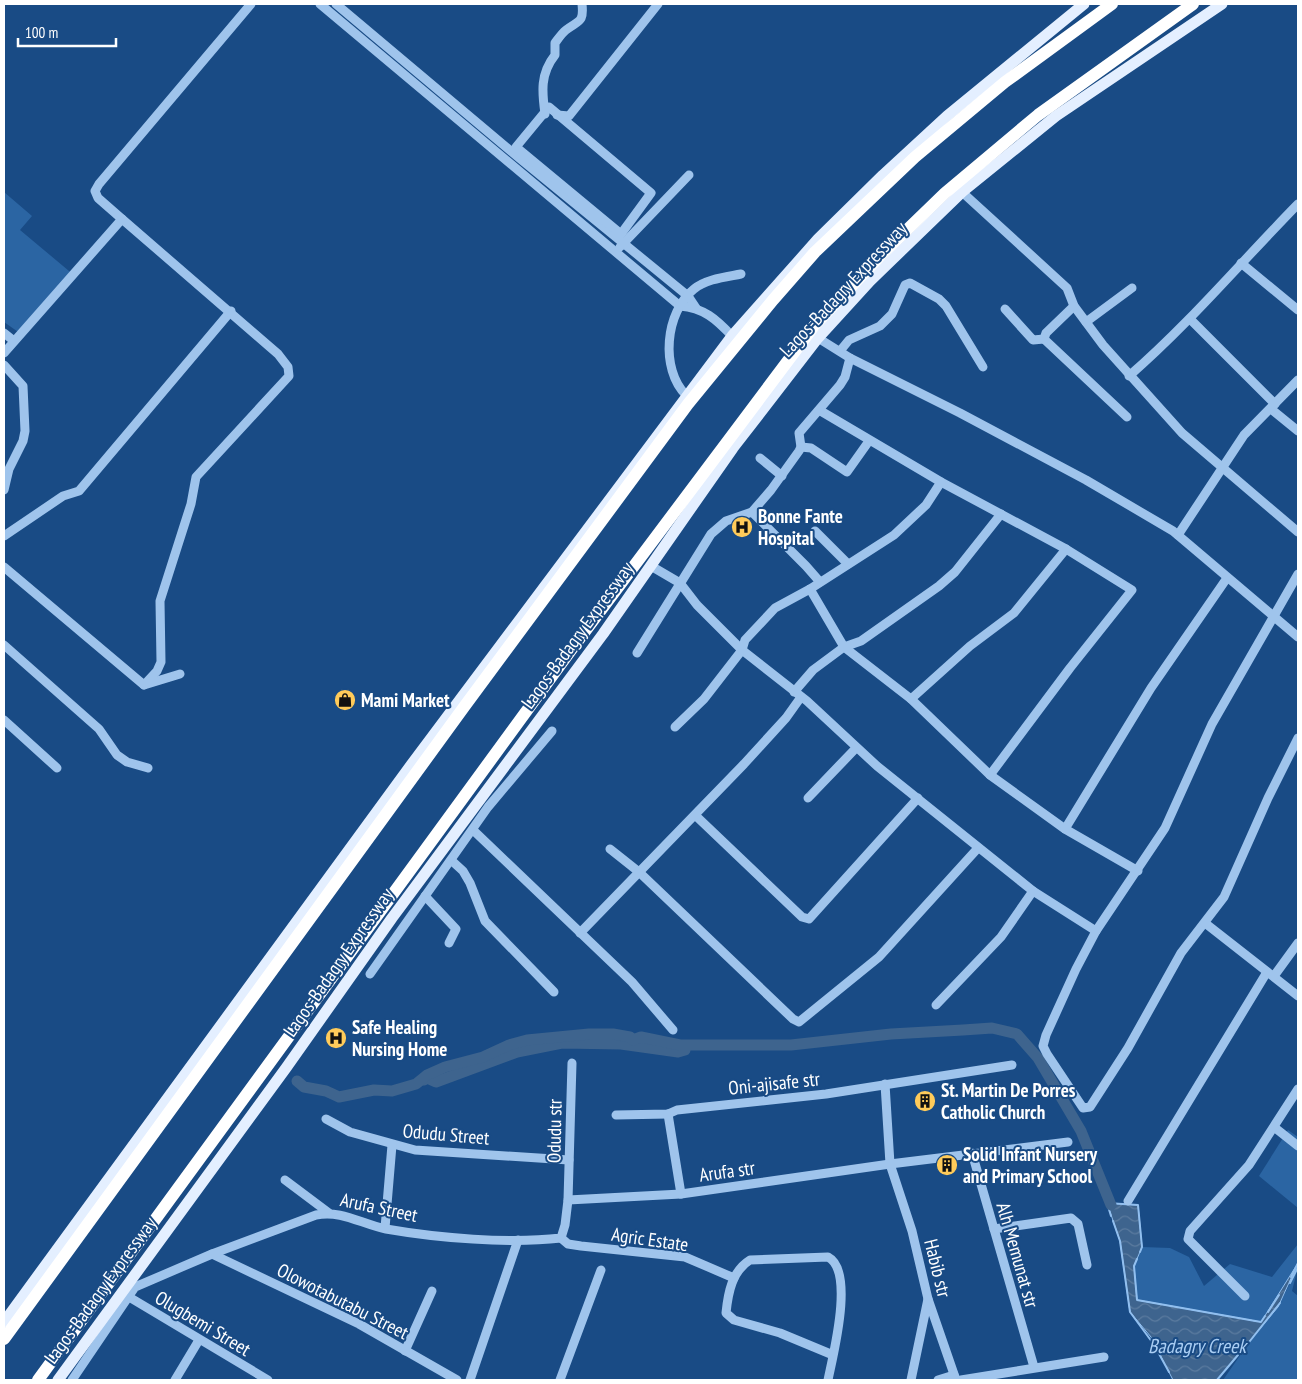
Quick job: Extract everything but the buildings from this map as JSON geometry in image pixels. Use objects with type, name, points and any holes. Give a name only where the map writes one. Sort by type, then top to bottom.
[{"type":"highway","points":[[4,1339],[687,400],[815,252],[915,157],[1005,82],[1112,4]]},
{"type":"highway","name":"Lagos-Badagry Expressway","points":[[38,1380],[574,646],[814,326],[882,254],[945,193],[1038,115],[1193,4]]},
{"type":"highway","points":[[733,448],[744,427],[782,369]]},
{"type":"main road","points":[[4,1322],[382,805],[687,400],[732,336],[818,239],[883,174],[947,116],[1084,4]]},
{"type":"main road","name":"Lagos-Badagry Expressway","points":[[58,1380],[125,1294],[392,918],[651,566],[733,448],[818,338],[870,281],[962,192],[1056,116],[1222,4]]},
{"type":"street","points":[[144,685],[157,671],[161,662],[160,601],[191,504],[196,477],[289,376],[284,360],[231,311],[98,198],[95,191],[251,4]]},
{"type":"street","points":[[320,4],[619,247],[688,296],[696,308]]},
{"type":"street","points":[[336,4],[518,157],[619,247],[680,306],[696,308],[715,318],[732,336]]},
{"type":"street","points":[[518,157],[545,114],[542,94],[546,66],[555,56],[555,43],[565,31],[580,22],[583,17],[582,4]]},
{"type":"street","points":[[545,114],[569,116],[658,4]]},
{"type":"street","points":[[549,107],[651,194],[621,234],[516,147],[549,107]]},
{"type":"street","points":[[619,247],[689,174]]},
{"type":"street","points":[[962,192],[1067,288],[1074,306],[1086,322],[1129,376],[1182,434],[1224,467],[1298,532]]},
{"type":"street","points":[[1129,376],[1190,319],[1298,204]]},
{"type":"street","points":[[4,353],[122,219]]},
{"type":"street","points":[[1241,263],[1298,310]]},
{"type":"street","points":[[687,400],[680,389],[670,362],[670,332],[680,306],[694,289],[709,282],[741,274]]},
{"type":"street","points":[[840,351],[849,340],[880,326],[892,314],[900,300],[901,291],[905,285],[910,283],[939,299],[946,306],[983,367]]},
{"type":"street","points":[[1086,322],[1132,288]]},
{"type":"street","points":[[1044,338],[1046,333],[1074,306]]},
{"type":"street","points":[[1005,309],[1033,340],[1044,338]]},
{"type":"street","points":[[4,536],[63,496],[79,491],[231,311]]},
{"type":"street","points":[[1190,319],[1273,407],[1298,430]]},
{"type":"street","points":[[4,333],[14,341]]},
{"type":"street","points":[[818,338],[850,358],[1002,434],[1086,480],[1178,535],[1298,637]]},
{"type":"street","points":[[1044,338],[1127,417]]},
{"type":"street","points":[[637,653],[706,541],[717,528],[726,522],[752,512],[782,476],[801,447],[799,433],[845,376],[850,358]]},
{"type":"street","points":[[4,365],[23,386],[25,431],[23,441],[9,469],[4,490]]},
{"type":"street","points":[[1178,535],[1244,435],[1298,380]]},
{"type":"street","points":[[819,410],[869,441],[1066,549],[1131,588],[1132,592],[1070,668],[990,775]]},
{"type":"street","points":[[801,447],[811,448],[847,472],[869,441]]},
{"type":"street","points":[[760,458],[782,476]]},
{"type":"street","points":[[675,728],[704,699],[742,650],[745,640],[775,608],[810,589],[882,544],[910,522],[926,505],[941,482]]},
{"type":"street","points":[[752,512],[820,582]]},
{"type":"street","points":[[580,933],[786,718],[797,695],[813,670],[844,647],[861,641],[939,586],[955,572],[1001,514]]},
{"type":"street","points":[[815,531],[848,564]]},
{"type":"street","points":[[911,699],[970,646],[1014,613],[1066,549]]},
{"type":"street","points":[[651,566],[680,583],[697,605],[742,650],[797,695],[856,748],[1033,891],[1096,931]]},
{"type":"street","points":[[4,567],[144,685]]},
{"type":"street","points":[[1298,574],[1212,724],[1165,828],[1138,871],[1096,931],[1076,969],[1043,1046],[1084,1108],[1090,1107],[1128,1048],[1181,953],[1206,923],[1224,897],[1268,798],[1298,738]]},
{"type":"street","points":[[1065,829],[1151,688],[1227,578]]},
{"type":"street","points":[[810,589],[844,647],[911,699],[990,775],[1065,829],[1138,871]]},
{"type":"street","points":[[4,645],[100,729],[117,755],[127,762],[148,768]]},
{"type":"street","points":[[144,685],[180,674]]},
{"type":"street","points":[[4,720],[57,768]]},
{"type":"street","points":[[370,974],[488,807],[552,732]]},
{"type":"street","points":[[808,798],[856,748]]},
{"type":"street","points":[[695,814],[802,917],[809,919],[918,798]]},
{"type":"street","points":[[472,830],[632,982],[673,1030]]},
{"type":"street","points":[[610,849],[639,872],[793,1019],[799,1022],[879,957],[978,848]]},
{"type":"street","points":[[451,860],[463,871],[470,883],[485,921],[554,992]]},
{"type":"street","points":[[936,1005],[1001,937],[1033,891]]},
{"type":"street","points":[[425,896],[456,930],[449,943]]},
{"type":"street","points":[[1206,923],[1298,996]]},
{"type":"street","points":[[1128,1202],[1270,974],[1298,943]]},
{"type":"street","name":"Odudu str","points":[[568,1200],[572,1063]]},
{"type":"street","name":"Oni-ajisafe str","points":[[616,1115],[668,1114],[676,1110],[826,1094],[1012,1065]]},
{"type":"street","points":[[885,1084],[890,1164],[1068,1142]]},
{"type":"street","points":[[1245,1296],[1188,1238],[1190,1232],[1249,1165],[1298,1090]]},
{"type":"street","points":[[668,1114],[681,1194]]},
{"type":"street","name":"Odudu Street","points":[[326,1119],[350,1132],[416,1150],[569,1160]]},
{"type":"street","points":[[1274,1127],[1298,1146]]},
{"type":"street","points":[[385,1228],[392,1145]]},
{"type":"street","name":"Alh Memunat str","points":[[972,1153],[1034,1367]]},
{"type":"street","name":"Arufa str","points":[[568,1200],[681,1194],[890,1164]]},
{"type":"street","name":"Habib str","points":[[890,1164],[912,1231],[928,1299],[957,1379]]},
{"type":"street","points":[[284,1180],[329,1213]]},
{"type":"street","points":[[561,1238],[565,1225],[568,1200]]},
{"type":"street","name":"Arufa Street","points":[[125,1294],[135,1287],[212,1254],[316,1215],[329,1213],[341,1214],[385,1228],[453,1237],[518,1240],[561,1238]]},
{"type":"street","points":[[994,1229],[1071,1218],[1078,1224],[1086,1265]]},
{"type":"street","name":"Agric Estate","points":[[561,1238],[568,1244],[684,1257],[734,1278]]},
{"type":"street","points":[[470,1380],[518,1240]]},
{"type":"street","name":"Olowotabutabu Street","points":[[212,1254],[358,1324],[457,1380]]},
{"type":"street","points":[[828,1380],[833,1355],[842,1303],[839,1270],[835,1260],[828,1257],[750,1260],[740,1266],[734,1278],[726,1314],[734,1320],[780,1333],[833,1355]]},
{"type":"street","points":[[564,1379],[601,1270]]},
{"type":"street","points":[[405,1351],[432,1291]]},
{"type":"street","points":[[72,1380],[125,1294]]},
{"type":"street","name":"Olugbemi Street","points":[[125,1294],[268,1380]]},
{"type":"street","points":[[911,1380],[928,1299]]},
{"type":"street","points":[[175,1380],[199,1340]]},
{"type":"street","points":[[938,1380],[957,1379],[1104,1356]]},
{"type":"shaded area","points":[[4,192],[32,216],[20,230],[75,276],[21,334],[4,322]]},
{"type":"shaded area","points":[[1288,1130],[1298,1137],[1298,1208],[1259,1176]]},
{"type":"shaded area","points":[[1298,1244],[1298,1263],[1295,1271],[1261,1322],[1137,1300],[1134,1266],[1142,1247],[1170,1248],[1189,1257],[1204,1286],[1230,1264],[1272,1277]]},
{"type":"shaded area","points":[[1298,1267],[1292,1291],[1298,1296],[1298,1380],[1223,1380],[1248,1344],[1278,1307]]},
{"type":"water","name":"Badagry Creek","points":[[1107,1203],[1138,1205],[1142,1247],[1134,1266],[1137,1300],[1261,1322],[1298,1263],[1278,1307],[1217,1380],[1173,1380],[1151,1337],[1130,1312],[1120,1241]]},
{"type":"waterway","points":[[297,1081],[304,1087],[326,1091],[339,1097],[374,1090],[392,1091],[416,1084],[427,1075],[445,1067],[483,1057],[509,1045],[527,1040],[589,1034],[613,1034],[630,1037],[633,1040],[641,1037],[680,1045],[791,1045],[891,1034],[992,1028],[1017,1034],[1038,1058],[1081,1131],[1111,1205]]},
{"type":"waterway","points":[[424,1080],[427,1078],[436,1082],[517,1052],[562,1043],[621,1044],[678,1052],[685,1050]]},
{"type":"waterway","points":[[1111,1216],[1107,1203],[1138,1205],[1142,1247],[1140,1252]]},
{"type":"waterway","points":[[1113,1221],[1120,1241],[1130,1312],[1155,1346]]},
{"type":"waterway","points":[[1137,1259],[1134,1266],[1137,1300],[1261,1322],[1265,1316]]},
{"type":"waterway","points":[[1291,1277],[1298,1263]]},
{"type":"waterway","points":[[1290,1283],[1298,1267]]},
{"type":"waterway","points":[[1268,1312],[1279,1295]]},
{"type":"waterway","points":[[1246,1346],[1280,1303]]},
{"type":"waterway","points":[[1158,1352],[1169,1372]]},
{"type":"waterway","points":[[1217,1380],[1238,1355]]},
{"type":"place","name":"Bonne Fante Hospital","points":[[742,527]]},
{"type":"place","name":"Mami Market","points":[[345,700]]},
{"type":"place","name":"Safe Healing Nursing Home","points":[[336,1038]]},
{"type":"place","name":"St. Martin De Porres Catholic Church","points":[[925,1101]]},
{"type":"place","name":"Solid Infant Nursery and Primary School","points":[[947,1165]]}]
